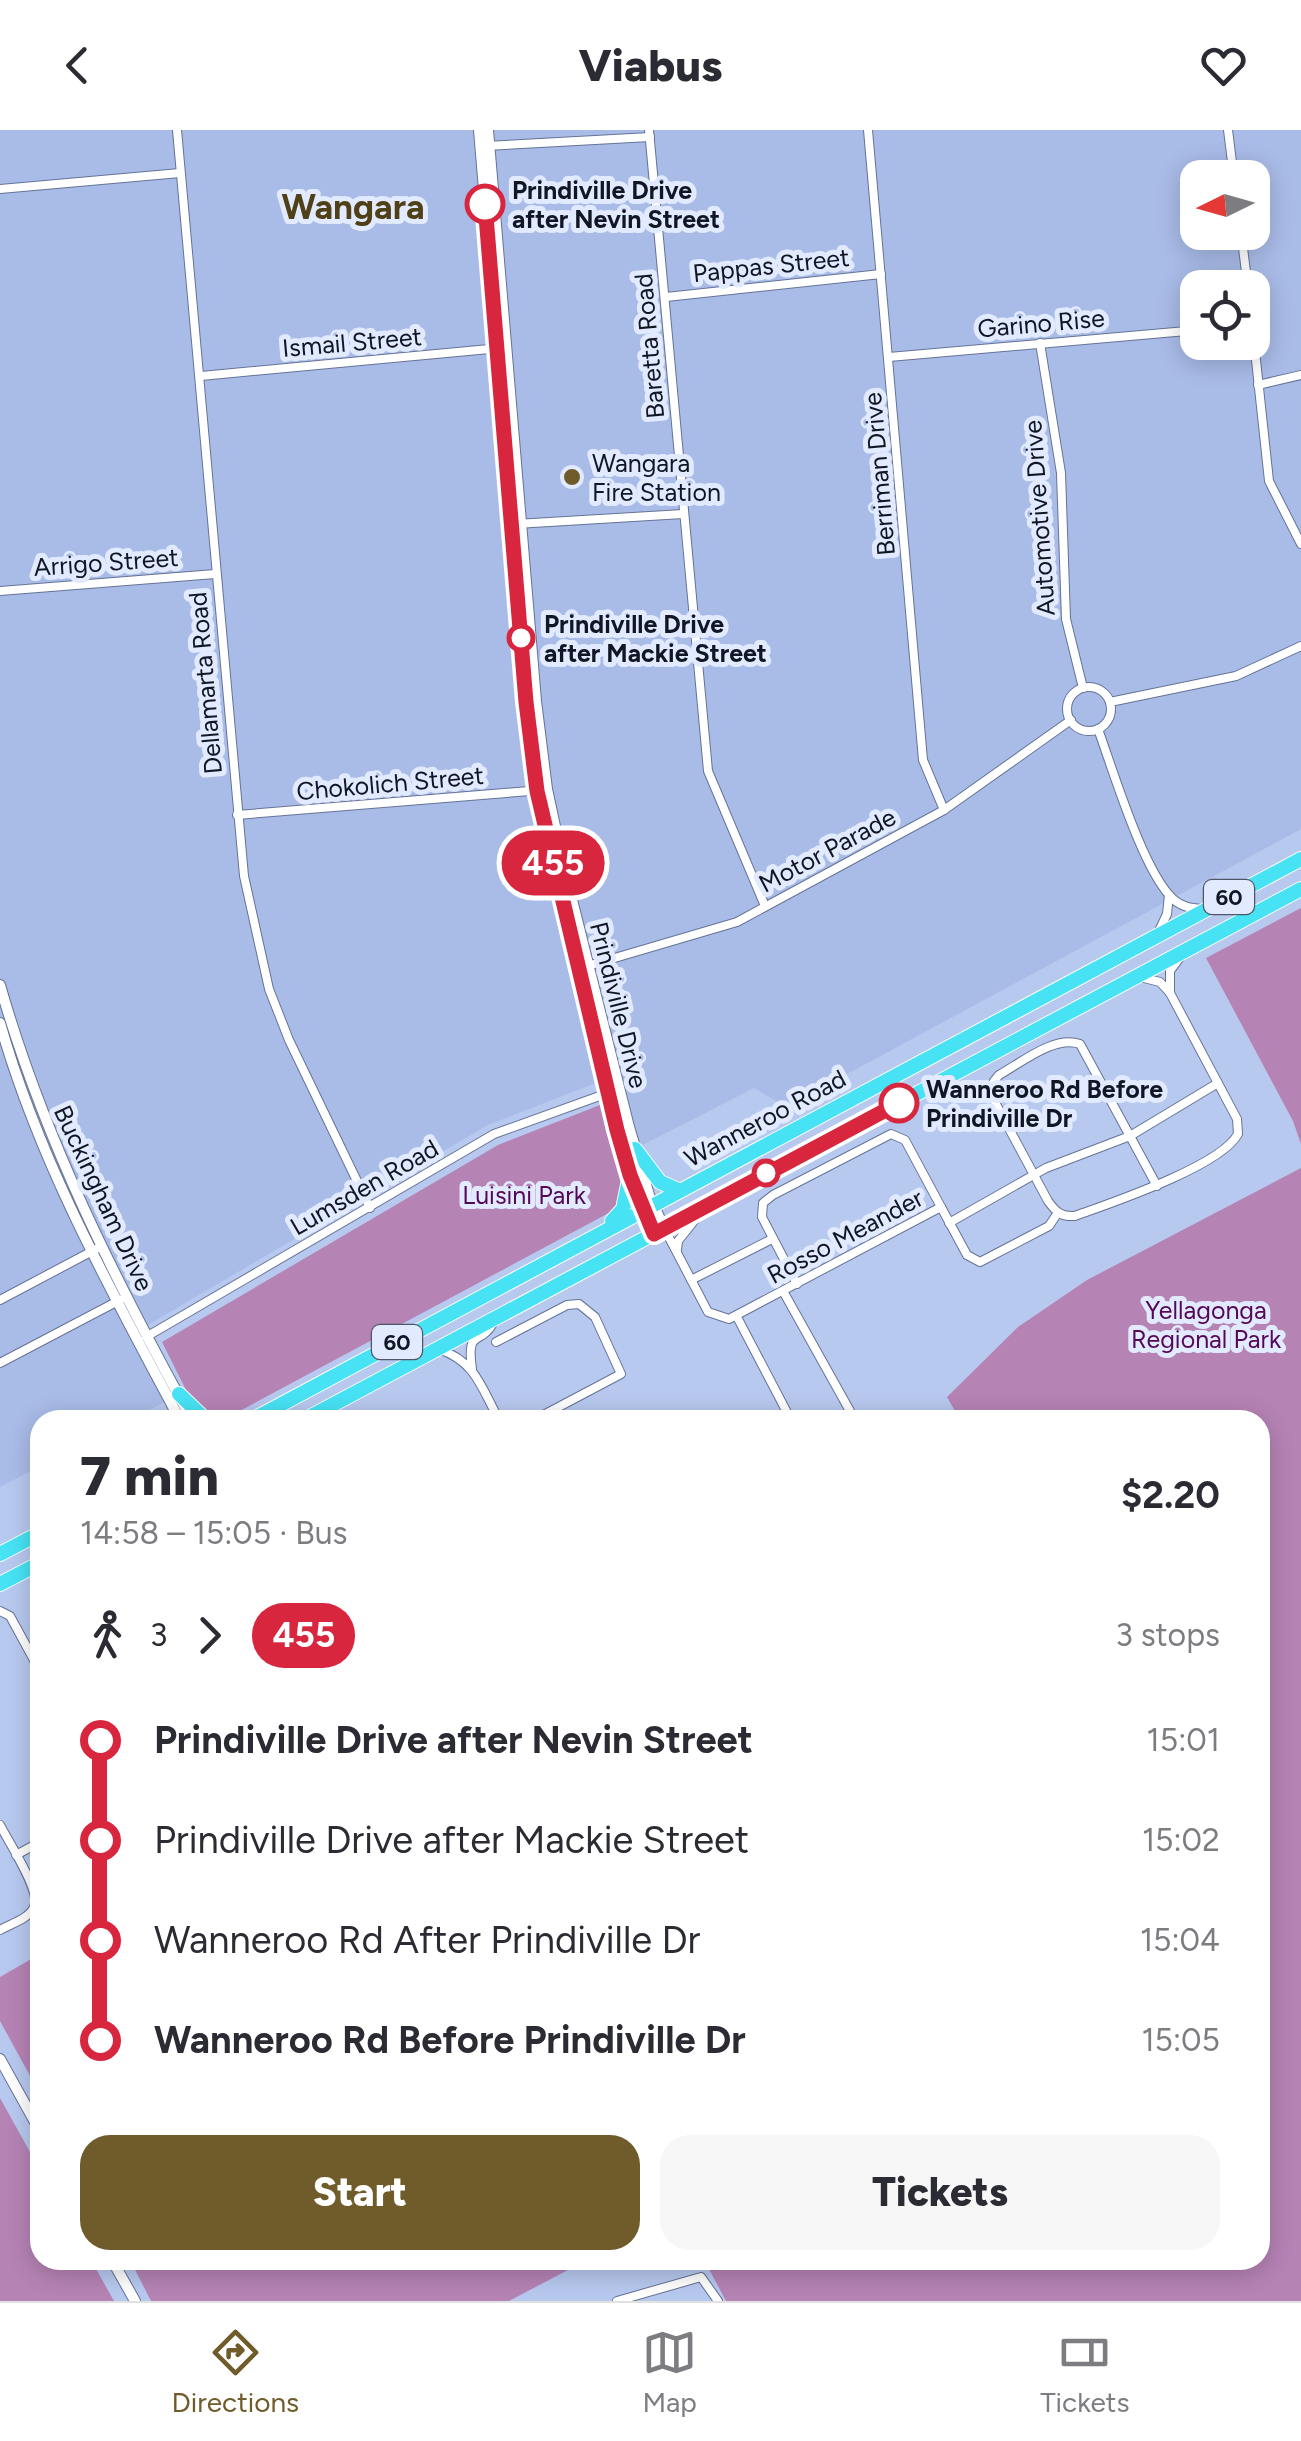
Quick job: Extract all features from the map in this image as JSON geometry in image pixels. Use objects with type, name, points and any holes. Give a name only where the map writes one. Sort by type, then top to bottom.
[{"type":"highway","name":"Wanneroo Road","points":[[271,1410],[1301,860]]},
{"type":"highway","name":"Wanneroo Road","points":[[323,1410],[1301,890]]},
{"type":"highway","points":[[635,1149],[660,1182],[678,1190]]},
{"type":"highway","points":[[601,1232],[623,1209],[630,1175]]},
{"type":"highway","points":[[179,1394],[196,1410]]},
{"type":"highway","points":[[0,1554],[30,1538]]},
{"type":"highway","points":[[0,1584],[30,1569]]},
{"type":"street","name":"Dellamarta Road","points":[[177,130],[244,876],[270,988],[301,1069],[370,1208]]},
{"type":"street","name":"Prindiville Drive","points":[[478,130],[485,146]]},
{"type":"street","name":"Prindiville Drive","points":[[488,130],[485,146],[542,790],[614,1091],[630,1175],[659,1231]]},
{"type":"street","name":"Berriman Drive","points":[[868,130],[923,760],[944,810]]},
{"type":"street","points":[[1228,130],[1232,160]]},
{"type":"street","points":[[485,146],[649,133]]},
{"type":"street","name":"Baretta Road","points":[[649,133],[708,771],[765,906]]},
{"type":"street","points":[[0,189],[180,173]]},
{"type":"street","name":"Pappas Street","points":[[666,296],[881,274]]},
{"type":"street","name":"Garino Rise","points":[[889,356],[1180,331]]},
{"type":"street","name":"Automotive Drive","points":[[1040,343],[1061,473],[1066,619],[1083,688]]},
{"type":"street","name":"Ismail Street","points":[[201,376],[502,348]]},
{"type":"street","points":[[1256,360],[1269,481],[1301,544]]},
{"type":"street","points":[[1258,385],[1301,375]]},
{"type":"street","points":[[516,524],[683,514]]},
{"type":"street","name":"Arrigo Street","points":[[0,591],[215,574]]},
{"type":"street","points":[[1110,702],[1236,676],[1301,646]]},
{"type":"street","points":[[1083,688],[1100,689],[1110,702],[1109,718],[1098,728],[1083,730],[1068,713],[1070,698],[1083,688]]},
{"type":"street","name":"Motor Parade","points":[[584,967],[737,922],[944,810],[1071,720]]},
{"type":"street","points":[[1098,728],[1138,839],[1169,895],[1187,908],[1206,909]]},
{"type":"street","name":"Chokolich Street","points":[[237,815],[542,790]]},
{"type":"street","points":[[1156,935],[1167,914],[1169,895]]},
{"type":"street","points":[[1170,993],[1170,971],[1184,953]]},
{"type":"street","points":[[1138,976],[1160,982],[1170,993],[1237,1119],[1235,1140],[1226,1148],[1156,1186],[1075,1216],[1057,1214],[991,1095],[999,1076],[1055,1044],[1080,1044],[1156,1186]]},
{"type":"street","name":"Buckingham Drive","points":[[0,985],[32,1091],[96,1250]]},
{"type":"street","name":"Buckingham Drive","points":[[0,1023],[23,1095],[96,1250],[187,1410]]},
{"type":"street","points":[[949,1222],[1046,1168],[1130,1136],[1218,1084]]},
{"type":"street","name":"Prindiville Drive","points":[[614,1091],[635,1149],[647,1206]]},
{"type":"street","name":"Lumsden Road","points":[[144,1339],[494,1134],[614,1091]]},
{"type":"street","points":[[797,1284],[762,1216],[767,1200],[891,1134],[905,1140],[941,1207]]},
{"type":"street","points":[[677,1254],[678,1240],[711,1202]]},
{"type":"street","name":"Rosso Meander","points":[[737,1317],[941,1207],[967,1254],[980,1262],[1050,1226],[1057,1214]]},
{"type":"street","points":[[659,1231],[677,1254],[708,1312],[722,1318],[737,1317],[786,1410]]},
{"type":"street","points":[[691,1280],[772,1238]]},
{"type":"street","points":[[0,1300],[96,1250]]},
{"type":"street","points":[[784,1291],[849,1410]]},
{"type":"street","points":[[0,1363],[122,1299]]},
{"type":"street","points":[[496,1342],[562,1306],[578,1304],[589,1309],[622,1372],[552,1410]]},
{"type":"street","points":[[472,1369],[472,1341],[490,1330],[494,1320]]},
{"type":"street","name":"Buckingham Drive","points":[[144,1339],[176,1410]]},
{"type":"street","points":[[439,1349],[458,1355],[472,1369],[494,1410]]},
{"type":"street","points":[[0,1611],[10,1616],[30,1653]]},
{"type":"street","points":[[0,1825],[30,1881]]},
{"type":"street","points":[[16,1856],[30,1848]]},
{"type":"street","points":[[0,1930],[30,1913]]},
{"type":"street","points":[[0,2059],[30,2113]]},
{"type":"street","points":[[118,2270],[135,2301]]},
{"type":"street","points":[[618,2301],[700,2277],[718,2301]]},
{"type":"shaded area","points":[[0,130],[1301,130],[1301,829],[786,1107],[754,1088],[629,1152],[598,1082],[488,1125],[148,1325],[178,1389],[161,1404],[149,1410],[30,1410],[30,1471],[0,1487]]},
{"type":"green space","points":[[1301,908],[1301,1144],[1293,1121],[1206,958]]},
{"type":"green space","name":"Luisini Park","points":[[600,1105],[620,1179],[633,1200],[242,1410],[196,1410],[162,1342],[498,1145]]},
{"type":"green space","name":"Yellagonga Regional Park","points":[[1301,1168],[1301,2301],[726,2301],[709,2270],[1270,2270],[1270,1410],[954,1410],[947,1397],[1018,1327],[1087,1280]]},
{"type":"green space","points":[[30,1960],[30,2076],[0,2021],[0,1977]]},
{"type":"green space","points":[[0,2098],[30,2152],[30,2270],[97,2270],[114,2301],[0,2301]]},
{"type":"green space","points":[[135,2270],[568,2270],[509,2301],[151,2301]]},
{"type":"bus line","name":"455","points":[[485,204],[526,702],[537,791],[617,1130],[654,1234],[899,1103]]},
{"type":"place","name":"Prindiville Drive after Nevin Street","points":[[485,204]]},
{"type":"place","name":"Wangara Fire Station","points":[[572,477]]},
{"type":"place","name":"Prindiville Drive after Mackie Street","points":[[521,638]]},
{"type":"place","name":"Wanneroo Rd Before Prindiville Dr","points":[[899,1103]]},
{"type":"district","name":"Wangara","points":[[353,207]]}]
